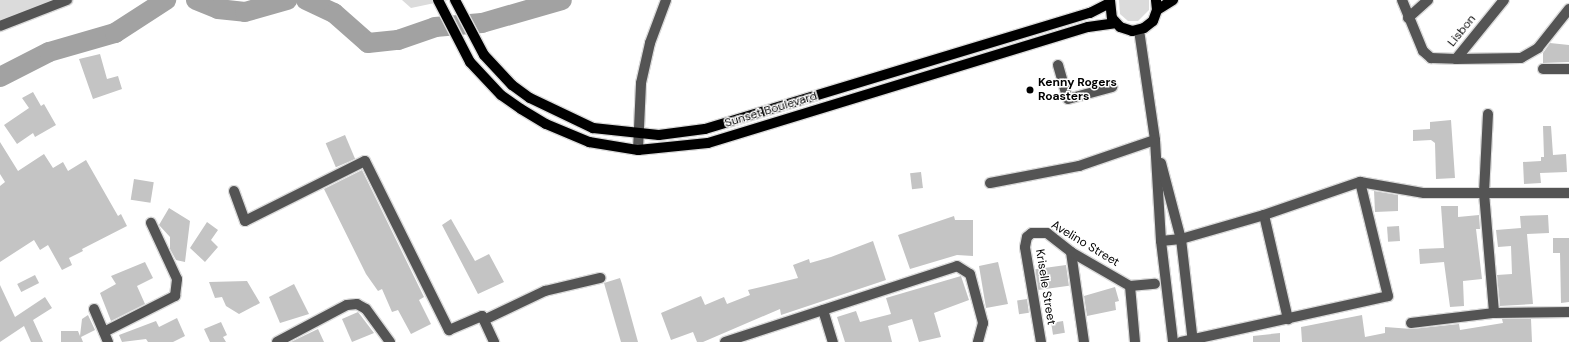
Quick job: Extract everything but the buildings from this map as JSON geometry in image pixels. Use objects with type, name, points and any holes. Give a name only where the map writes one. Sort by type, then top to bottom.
[{"type":"main road","name":"Sunset Boulevard","points":[[438,0],[470,62],[490,84],[540,121],[589,142],[638,150],[708,143],[1081,29],[1115,23]]},
{"type":"main road","points":[[1110,2],[1110,13],[1115,23],[1126,30],[1139,30],[1152,21],[1156,5],[1173,0]]},
{"type":"main road","name":"Sunset Boulevard","points":[[456,3],[484,55],[512,85],[553,112],[593,128],[638,135],[659,136],[705,129],[1090,13],[1110,2]]},
{"type":"street","points":[[0,26],[67,0]]},
{"type":"street","points":[[638,150],[641,83],[650,43],[666,0]]},
{"type":"street","points":[[1402,0],[1408,18],[1423,51],[1431,58],[1521,58],[1538,48],[1569,9]]},
{"type":"street","points":[[1408,18],[1428,0]]},
{"type":"street","name":"Lisbon","points":[[1456,59],[1504,0]]},
{"type":"street","points":[[1139,30],[1155,140],[1161,241],[1173,342]]},
{"type":"street","points":[[1058,65],[1068,99],[1112,87]]},
{"type":"street","points":[[1543,69],[1569,69]]},
{"type":"street","points":[[1488,114],[1484,193],[1494,313]]},
{"type":"street","points":[[990,183],[1079,166],[1155,140]]},
{"type":"street","points":[[1155,140],[1181,238],[1193,341]]},
{"type":"street","points":[[234,191],[245,221],[365,161],[449,330],[482,316],[494,342]]},
{"type":"street","points":[[1161,241],[1181,238],[1264,214],[1360,182],[1424,192],[1569,193]]},
{"type":"street","points":[[1181,342],[1193,341],[1388,296],[1360,182]]},
{"type":"street","points":[[1264,214],[1288,319]]},
{"type":"street","points":[[94,309],[106,337],[175,296],[177,279],[151,223]]},
{"type":"street","name":"Avelino Street","points":[[1027,237],[1032,233],[1047,233],[1071,252],[1130,286]]},
{"type":"street","name":"Kriselle Street","points":[[1027,237],[1026,258],[1041,342]]},
{"type":"street","points":[[1071,252],[1084,342]]},
{"type":"street","points":[[725,342],[957,266],[970,274],[983,322],[978,342]]},
{"type":"street","points":[[484,320],[544,291],[600,278]]},
{"type":"street","points":[[1135,342],[1130,286],[1155,284]]},
{"type":"street","points":[[281,341],[347,305],[357,304],[366,309],[390,342]]},
{"type":"street","points":[[823,310],[833,342]]},
{"type":"street","points":[[1411,323],[1494,313],[1569,312]]},
{"type":"shaded area","points":[[0,0],[68,0],[0,26]]},
{"type":"shaded area","points":[[402,0],[449,0],[411,8]]},
{"type":"shaded area","points":[[1119,0],[1149,0],[1149,10],[1138,21],[1128,21],[1120,14]]},
{"type":"waterway","points":[[0,77],[49,52],[115,33],[166,0]]},
{"type":"waterway","points":[[196,0],[218,9],[245,12],[287,0]]},
{"type":"waterway","points":[[306,0],[334,13],[368,43],[398,40],[435,27],[482,23],[562,0]]},
{"type":"place","name":"Kenny Rogers Roasters","points":[[1030,90]]}]
